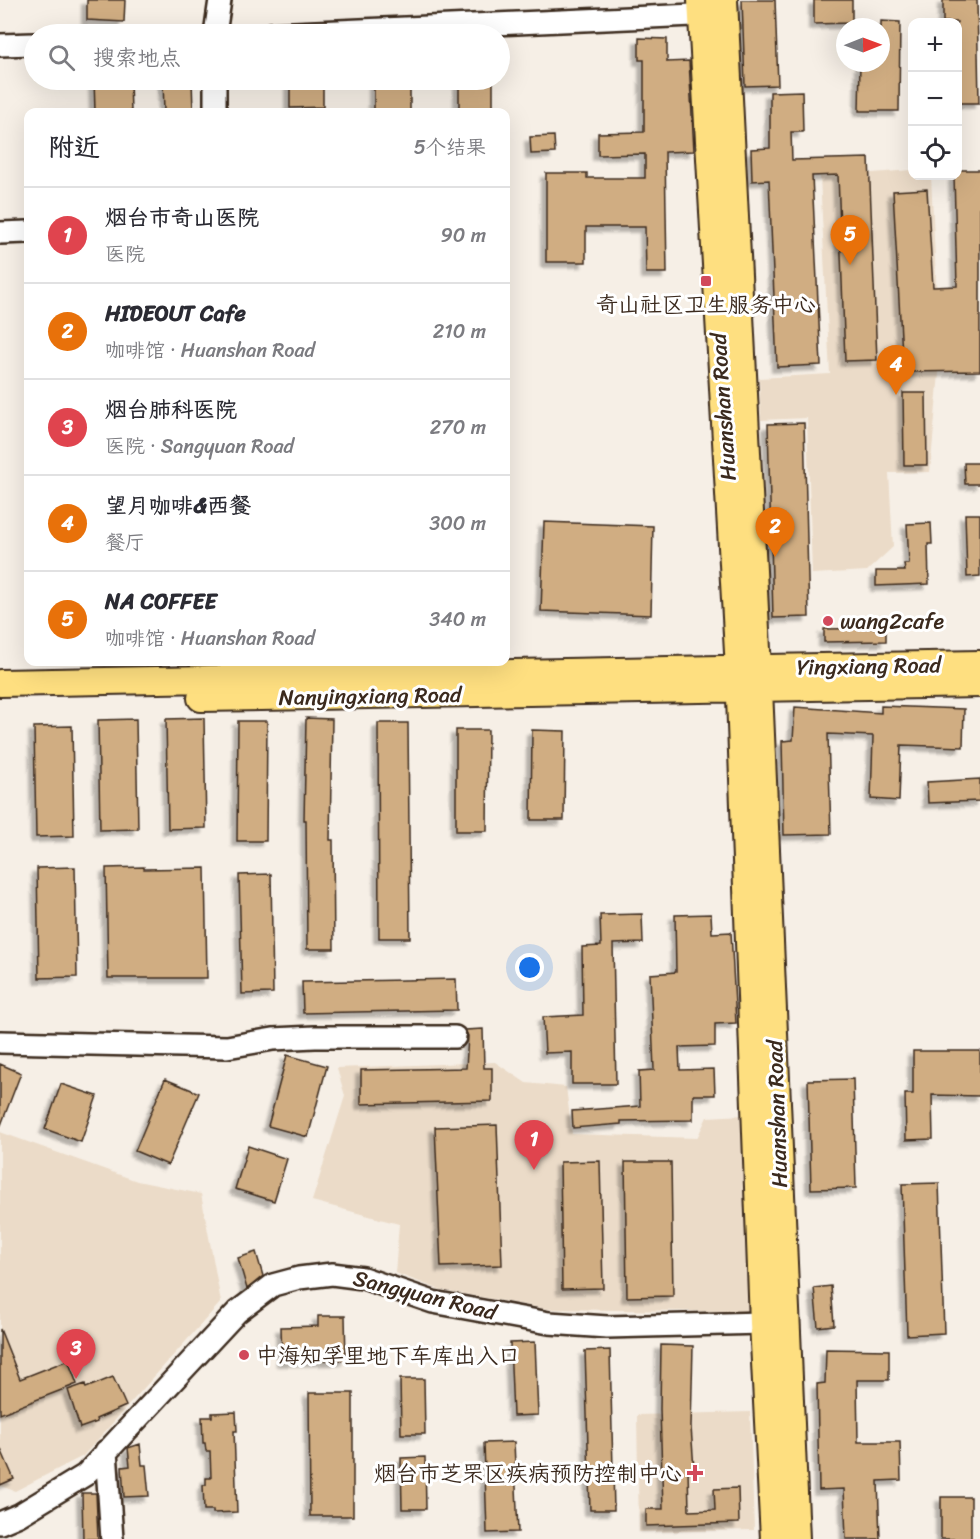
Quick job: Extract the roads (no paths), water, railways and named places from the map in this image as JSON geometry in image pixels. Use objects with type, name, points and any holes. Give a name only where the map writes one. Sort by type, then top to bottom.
[{"type":"main road","name":"Huanshan Road","points":[[713,7],[796,1539]]},
{"type":"main road","name":"Yingxiang Road","points":[[749,679],[980,664]]},
{"type":"main road","name":"Huanshan Road","points":[[749,679],[763,1323],[774,1539]]},
{"type":"main road","name":"Yingxiang Road","points":[[749,679],[980,684]]},
{"type":"main road","name":"Nanyingxiang Road","points":[[0,683],[749,679]]},
{"type":"main road","name":"Nanyingxiang Road","points":[[0,700],[242,680]]},
{"type":"street","points":[[216,24],[220,0]]},
{"type":"street","points":[[510,25],[713,7]]},
{"type":"street","points":[[0,45],[24,44]]},
{"type":"street","points":[[215,90],[215,108]]},
{"type":"street","points":[[0,233],[24,232]]},
{"type":"street","points":[[0,1042],[227,1047],[315,1037],[455,1037]]},
{"type":"street","name":"Sangyuan Road","points":[[0,1523],[19,1515],[85,1475],[237,1312],[273,1285],[299,1278],[332,1274],[363,1278],[433,1302],[549,1323],[618,1327],[763,1323]]},
{"type":"street","points":[[106,1451],[112,1539]]},
{"type":"place","name":"NA COFFEE","points":[[850,265]]},
{"type":"place","name":"奇山社区卫生服务中心","points":[[706,281]]},
{"type":"place","name":"望月咖啡&西餐","points":[[896,395]]},
{"type":"place","name":"HIDEOUT Cafe","points":[[775,557]]},
{"type":"place","name":"wang2cafe","points":[[828,621]]},
{"type":"place","name":"烟台市奇山医院","points":[[534,1170]]},
{"type":"place","name":"中海知孚里地下车库出入口","points":[[244,1355]]},
{"type":"place","name":"烟台肺科医院","points":[[76,1379]]},
{"type":"place","name":"烟台市芝罘区疾病预防控制中心","points":[[695,1473]]}]
